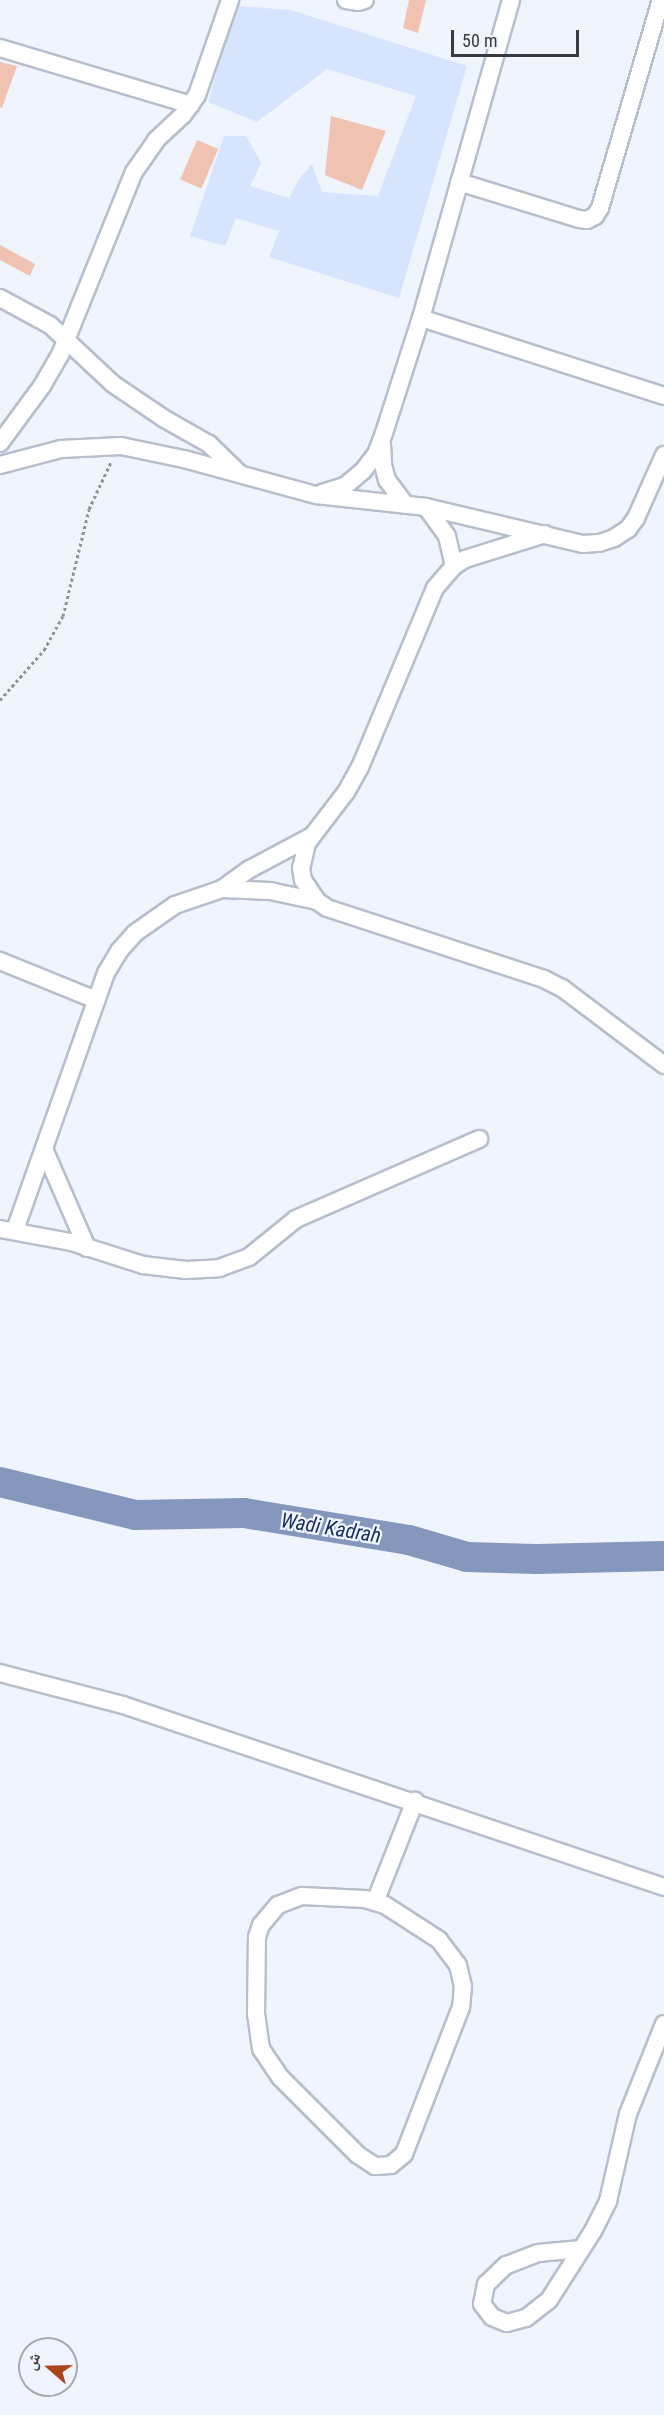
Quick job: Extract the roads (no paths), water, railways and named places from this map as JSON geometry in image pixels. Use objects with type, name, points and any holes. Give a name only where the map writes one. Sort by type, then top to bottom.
[{"type":"street","points":[[0,443],[42,386],[67,338],[134,172],[156,140],[191,105],[202,84],[230,0]]},
{"type":"street","points":[[346,0],[358,2],[365,0]]},
{"type":"street","points":[[316,495],[333,491],[356,479],[370,463],[384,434],[421,318],[511,0]]},
{"type":"street","points":[[459,182],[579,219],[587,220],[595,216],[661,0]]},
{"type":"street","points":[[0,48],[191,105]]},
{"type":"street","points":[[0,298],[33,315],[67,338],[113,384],[163,418],[209,444],[240,474]]},
{"type":"street","points":[[421,318],[664,396]]},
{"type":"street","points":[[384,434],[383,465],[391,487],[406,505]]},
{"type":"street","points":[[0,465],[61,449],[121,446],[240,474],[316,495],[426,507],[583,544],[599,543],[614,538],[628,529],[636,518],[664,455]]},
{"type":"street","points":[[426,507],[447,536],[453,567]]},
{"type":"street","points":[[546,534],[478,553],[453,567],[432,594],[360,767],[346,792],[312,836],[302,855],[301,868],[306,886],[317,901],[327,908],[553,983],[578,998],[664,1065]]},
{"type":"street","points":[[312,836],[250,868],[222,889],[175,905],[135,933],[119,951],[106,973],[44,1149],[8,1230],[164,1269],[219,1268],[249,1257],[296,1220],[479,1139]]},
{"type":"street","points":[[222,889],[270,891],[317,901]]},
{"type":"street","points":[[0,961],[96,1000]]},
{"type":"street","points":[[44,1149],[87,1248]]},
{"type":"street","points":[[0,1673],[123,1705],[415,1801],[664,1887]]},
{"type":"street","points":[[375,1902],[415,1801]]},
{"type":"street","points":[[302,1896],[375,1902],[404,1916],[447,1947],[458,1965],[463,1986],[461,2007],[404,2154],[399,2160],[384,2167],[368,2163],[358,2155],[280,2077],[261,2049],[256,2015],[257,1937],[265,1919],[278,1905],[302,1896]]},
{"type":"street","points":[[581,2249],[538,2253],[506,2265],[486,2284],[482,2304],[492,2317],[507,2323],[526,2318],[549,2300],[581,2249],[608,2201],[628,2114],[664,2024]]},
{"type":"waterway","name":"Wadi Kadrah","points":[[0,1482],[135,1515],[244,1513],[409,1540],[467,1557],[537,1559],[664,1556]]}]
